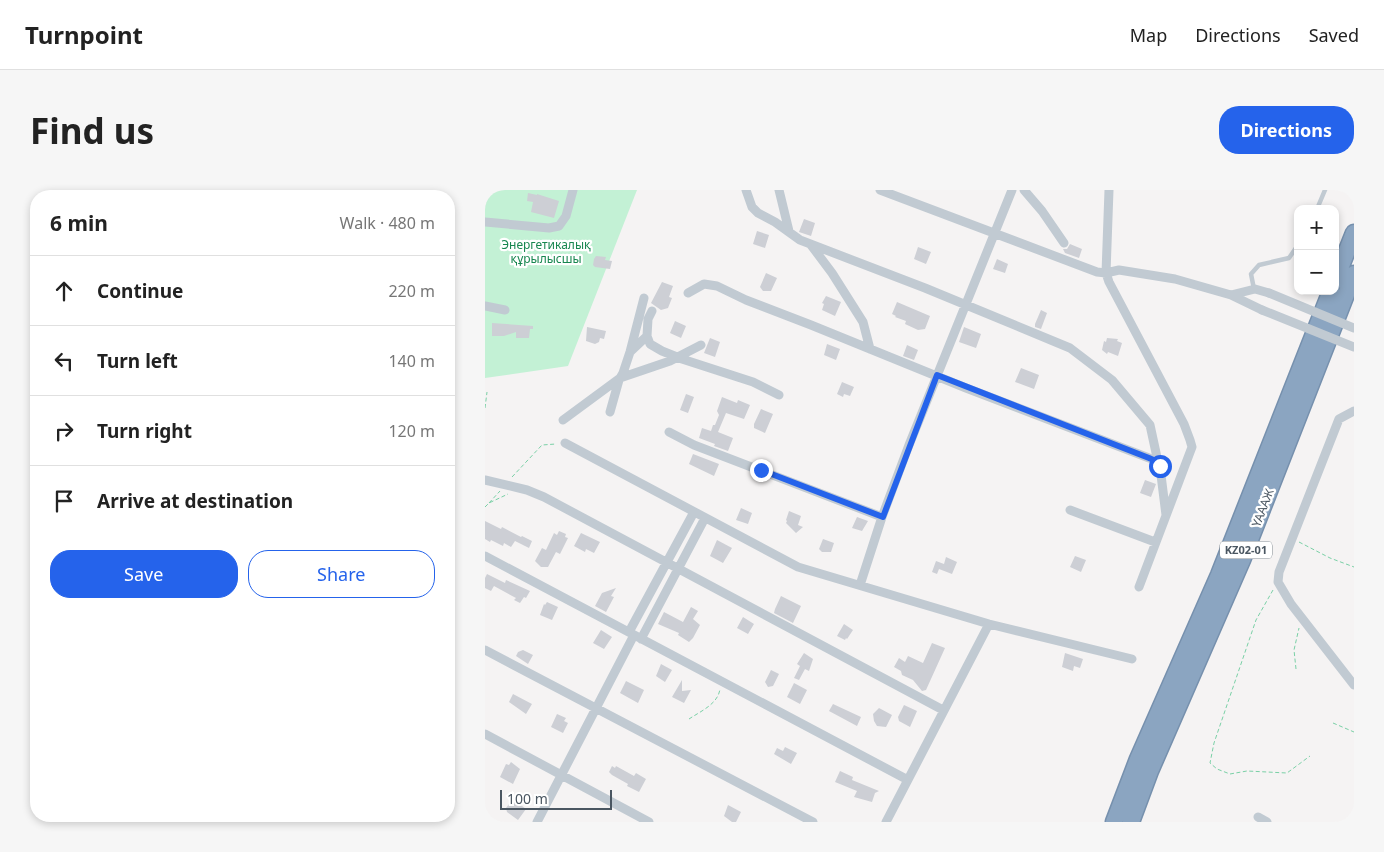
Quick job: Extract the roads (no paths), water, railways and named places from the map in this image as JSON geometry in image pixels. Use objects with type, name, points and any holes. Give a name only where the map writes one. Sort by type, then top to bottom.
[{"type":"highway","points":[[1339,271],[1354,233]]},
{"type":"highway","name":"ҮАААЖ","points":[[1131,822],[1150,771],[1242,560],[1354,274]]},
{"type":"highway","name":"ҮАААЖ","points":[[1114,822],[1137,759],[1222,566],[1329,295]]},
{"type":"street","points":[[485,222],[549,228],[559,226],[566,216],[573,190]]},
{"type":"street","points":[[746,190],[752,207],[758,213],[789,230]]},
{"type":"street","points":[[779,190],[789,230],[793,236],[811,245],[965,304],[1070,348],[1112,380],[1150,425],[1160,466],[1166,515]]},
{"type":"street","points":[[880,190],[1097,272],[1106,273],[1119,270],[1175,279],[1231,295],[1262,310],[1354,347]]},
{"type":"street","points":[[861,585],[883,517],[937,375],[1012,190]]},
{"type":"street","points":[[1024,190],[1042,211],[1064,243]]},
{"type":"street","points":[[1109,190],[1106,273],[1190,440],[1191,454],[1139,587]]},
{"type":"street","points":[[811,245],[832,273],[863,322],[870,349]]},
{"type":"street","points":[[688,292],[704,284],[711,284],[746,300],[1158,462]]},
{"type":"street","points":[[1231,295],[1255,290],[1269,293],[1354,328]]},
{"type":"street","points":[[611,412],[620,378],[630,352],[644,298]]},
{"type":"street","points":[[485,306],[505,310]]},
{"type":"street","points":[[652,311],[647,336],[651,344],[679,358],[753,382],[779,395]]},
{"type":"street","points":[[630,352],[647,336]]},
{"type":"street","points":[[563,420],[620,378],[679,358],[701,345]]},
{"type":"street","points":[[1354,411],[1339,420],[1279,572],[1278,582],[1302,618],[1354,684]]},
{"type":"street","points":[[669,432],[694,446],[883,517]]},
{"type":"street","points":[[565,443],[798,567],[989,624],[1132,659]]},
{"type":"street","points":[[485,480],[520,488],[545,497],[943,710]]},
{"type":"street","points":[[1070,510],[1155,542]]},
{"type":"street","points":[[537,822],[634,635],[667,562],[694,512]]},
{"type":"street","points":[[634,635],[678,568],[705,518]]},
{"type":"street","points":[[485,556],[908,780]]},
{"type":"street","points":[[886,822],[989,624]]},
{"type":"street","points":[[485,650],[813,822]]},
{"type":"street","points":[[485,734],[649,822]]},
{"type":"street","points":[[1257,817],[1267,822]]},
{"type":"lane","points":[[1319,205],[1325,190]]},
{"type":"lane","points":[[1255,290],[1251,274],[1259,265],[1289,258],[1295,250]]},
{"type":"park label","name":"Энергетикалық құрылысшы","points":[[546,252]]}]
